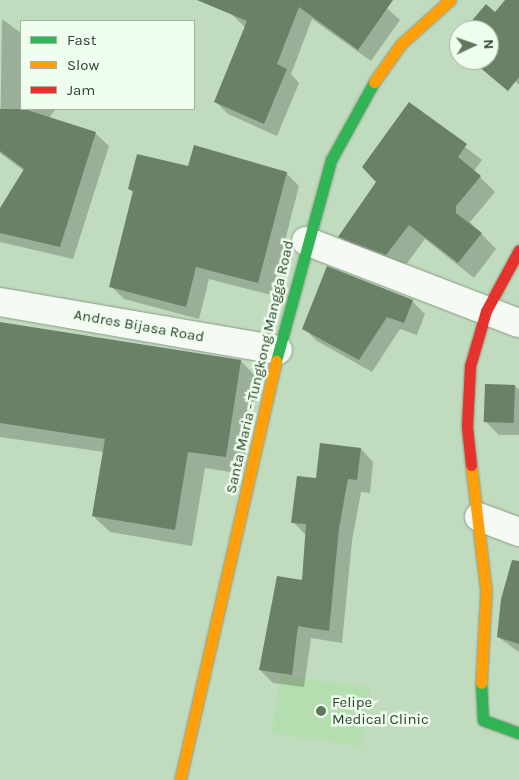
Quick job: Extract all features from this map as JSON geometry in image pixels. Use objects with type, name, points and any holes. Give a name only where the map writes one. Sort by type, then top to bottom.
[{"type":"main road","name":"Santa Maria - Tungkong Mangga Road","points":[[180,780],[278,350],[306,241],[331,160],[366,92],[401,44],[450,0]]},
{"type":"main road","points":[[519,250],[486,310],[470,366],[467,426],[486,591],[479,660],[483,720],[519,733]]},
{"type":"street","points":[[306,241],[519,323]]},
{"type":"street","name":"Andres Bijasa Road","points":[[0,302],[278,350]]},
{"type":"street","points":[[479,518],[519,532]]},
{"type":"shaded area","name":"Felipe Medical Clinic","points":[[280,675],[371,688],[363,746],[272,733]]},
{"type":"building","points":[[197,0],[393,0],[358,50],[299,7],[277,64],[287,69],[264,124],[214,102],[247,21]]},
{"type":"building","points":[[505,0],[519,0],[519,77],[508,91],[483,70],[499,70],[499,20],[472,20],[486,4],[495,12]]},
{"type":"building","points":[[409,102],[467,144],[458,157],[481,176],[456,206],[456,213],[482,233],[458,263],[409,225],[386,255],[338,237],[376,182],[362,167]]},
{"type":"building","points":[[0,109],[27,110],[96,132],[60,247],[0,233],[0,208],[24,169],[0,151]]},
{"type":"building","points":[[194,145],[287,172],[258,283],[196,267],[186,307],[109,287],[133,191],[128,189],[137,154],[188,166]]},
{"type":"building","points":[[327,266],[413,300],[404,323],[387,317],[359,360],[302,329]]},
{"type":"building","points":[[0,322],[241,360],[226,457],[188,452],[175,530],[92,516],[105,439],[0,423]]},
{"type":"building","points":[[485,384],[515,385],[514,423],[484,422]]},
{"type":"building","points":[[320,443],[361,448],[357,480],[348,479],[339,528],[329,631],[298,626],[292,675],[259,670],[277,576],[302,580],[306,524],[291,523],[297,476],[316,478]]},
{"type":"building","points":[[512,560],[519,561],[519,644],[497,637],[501,599]]},
{"type":"traffic: fast","points":[[276,361],[331,160],[374,82]]},
{"type":"traffic: fast","points":[[481,683],[483,720],[519,733]]},
{"type":"traffic: slow","points":[[374,82],[401,44],[450,0]]},
{"type":"traffic: slow","points":[[180,780],[276,361]]},
{"type":"traffic: slow","points":[[471,465],[486,591],[481,683]]},
{"type":"traffic: jam","points":[[471,465],[467,426],[470,366],[486,311],[519,250]]},
{"type":"place","name":"Felipe Medical Clinic","points":[[321,711]]}]
